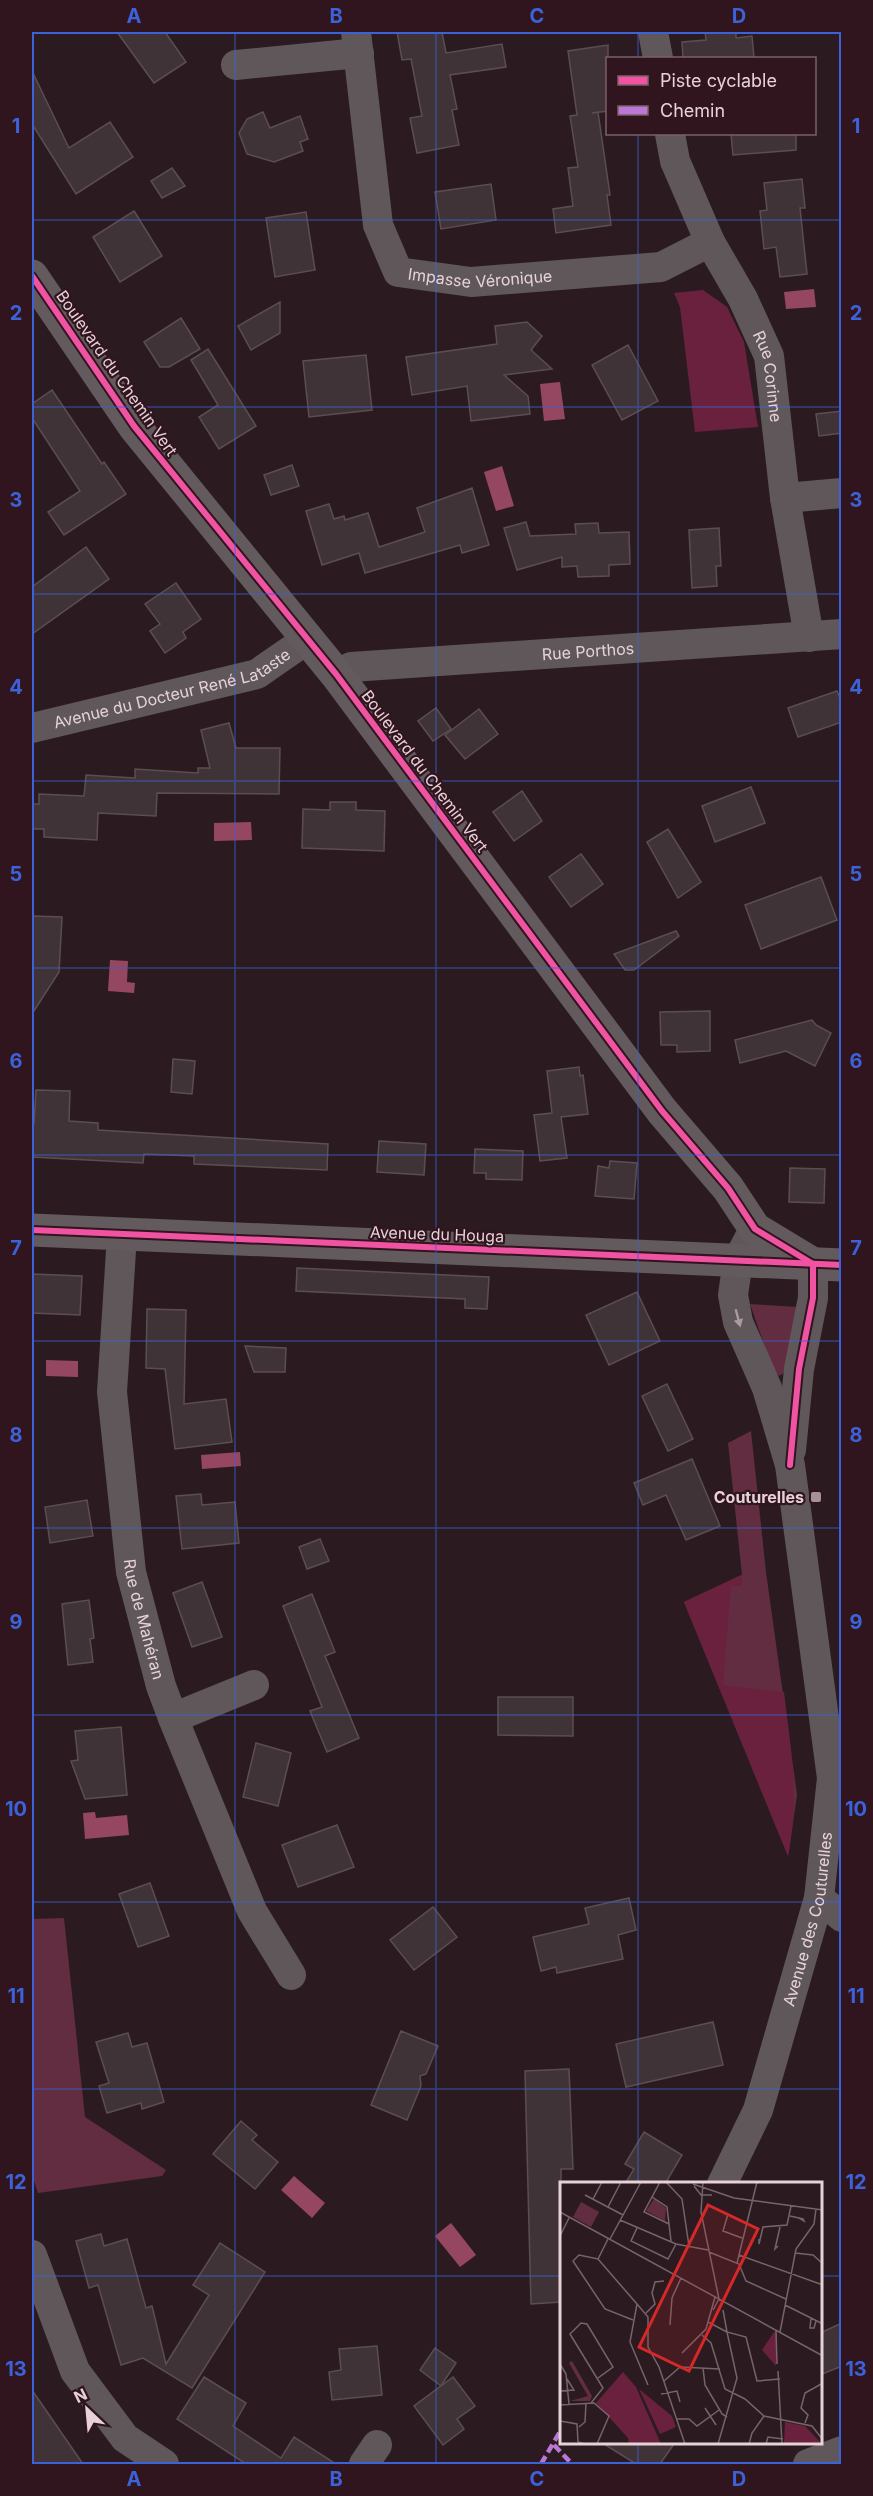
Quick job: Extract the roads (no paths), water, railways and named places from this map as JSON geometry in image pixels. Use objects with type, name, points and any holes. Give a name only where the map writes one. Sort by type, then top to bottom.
[{"type":"street","points":[[653,32],[658,57]]},
{"type":"street","name":"Impasse Véronique","points":[[236,65],[357,42],[378,225],[398,272],[471,282],[660,267],[710,242]]},
{"type":"street","name":"Rue Corinne","points":[[670,135],[675,161],[710,242],[743,299],[769,356],[785,498],[809,637]]},
{"type":"street","name":"Boulevard du Chemin Vert","points":[[32,276],[134,426],[336,674],[662,1111],[728,1188],[755,1229],[827,1264]]},
{"type":"street","points":[[785,498],[842,493]]},
{"type":"street","name":"Rue Porthos","points":[[336,674],[351,667],[842,634]]},
{"type":"street","name":"Avenue du Docteur René Lataste","points":[[32,728],[257,674],[306,640]]},
{"type":"street","name":"Avenue des Couturelles","points":[[723,2182],[759,2110],[830,1908],[832,1778],[830,1669],[790,1465],[767,1388],[738,1322],[733,1295],[738,1260],[755,1229]]},
{"type":"street","name":"Avenue du Houga","points":[[32,1230],[827,1264]]},
{"type":"street","name":"Rue de Mahéran","points":[[122,1234],[112,1392],[131,1572],[161,1686],[173,1718],[252,1911],[291,1975]]},
{"type":"street","name":"Avenue des Couturelles","points":[[790,1465],[799,1369],[813,1298],[827,1264]]},
{"type":"street","points":[[173,1718],[254,1685]]},
{"type":"street","points":[[32,2255],[75,2371],[125,2438],[164,2464]]},
{"type":"street","points":[[807,2464],[842,2451]]},
{"type":"place","name":"Couturelles","points":[[816,1497]]}]
